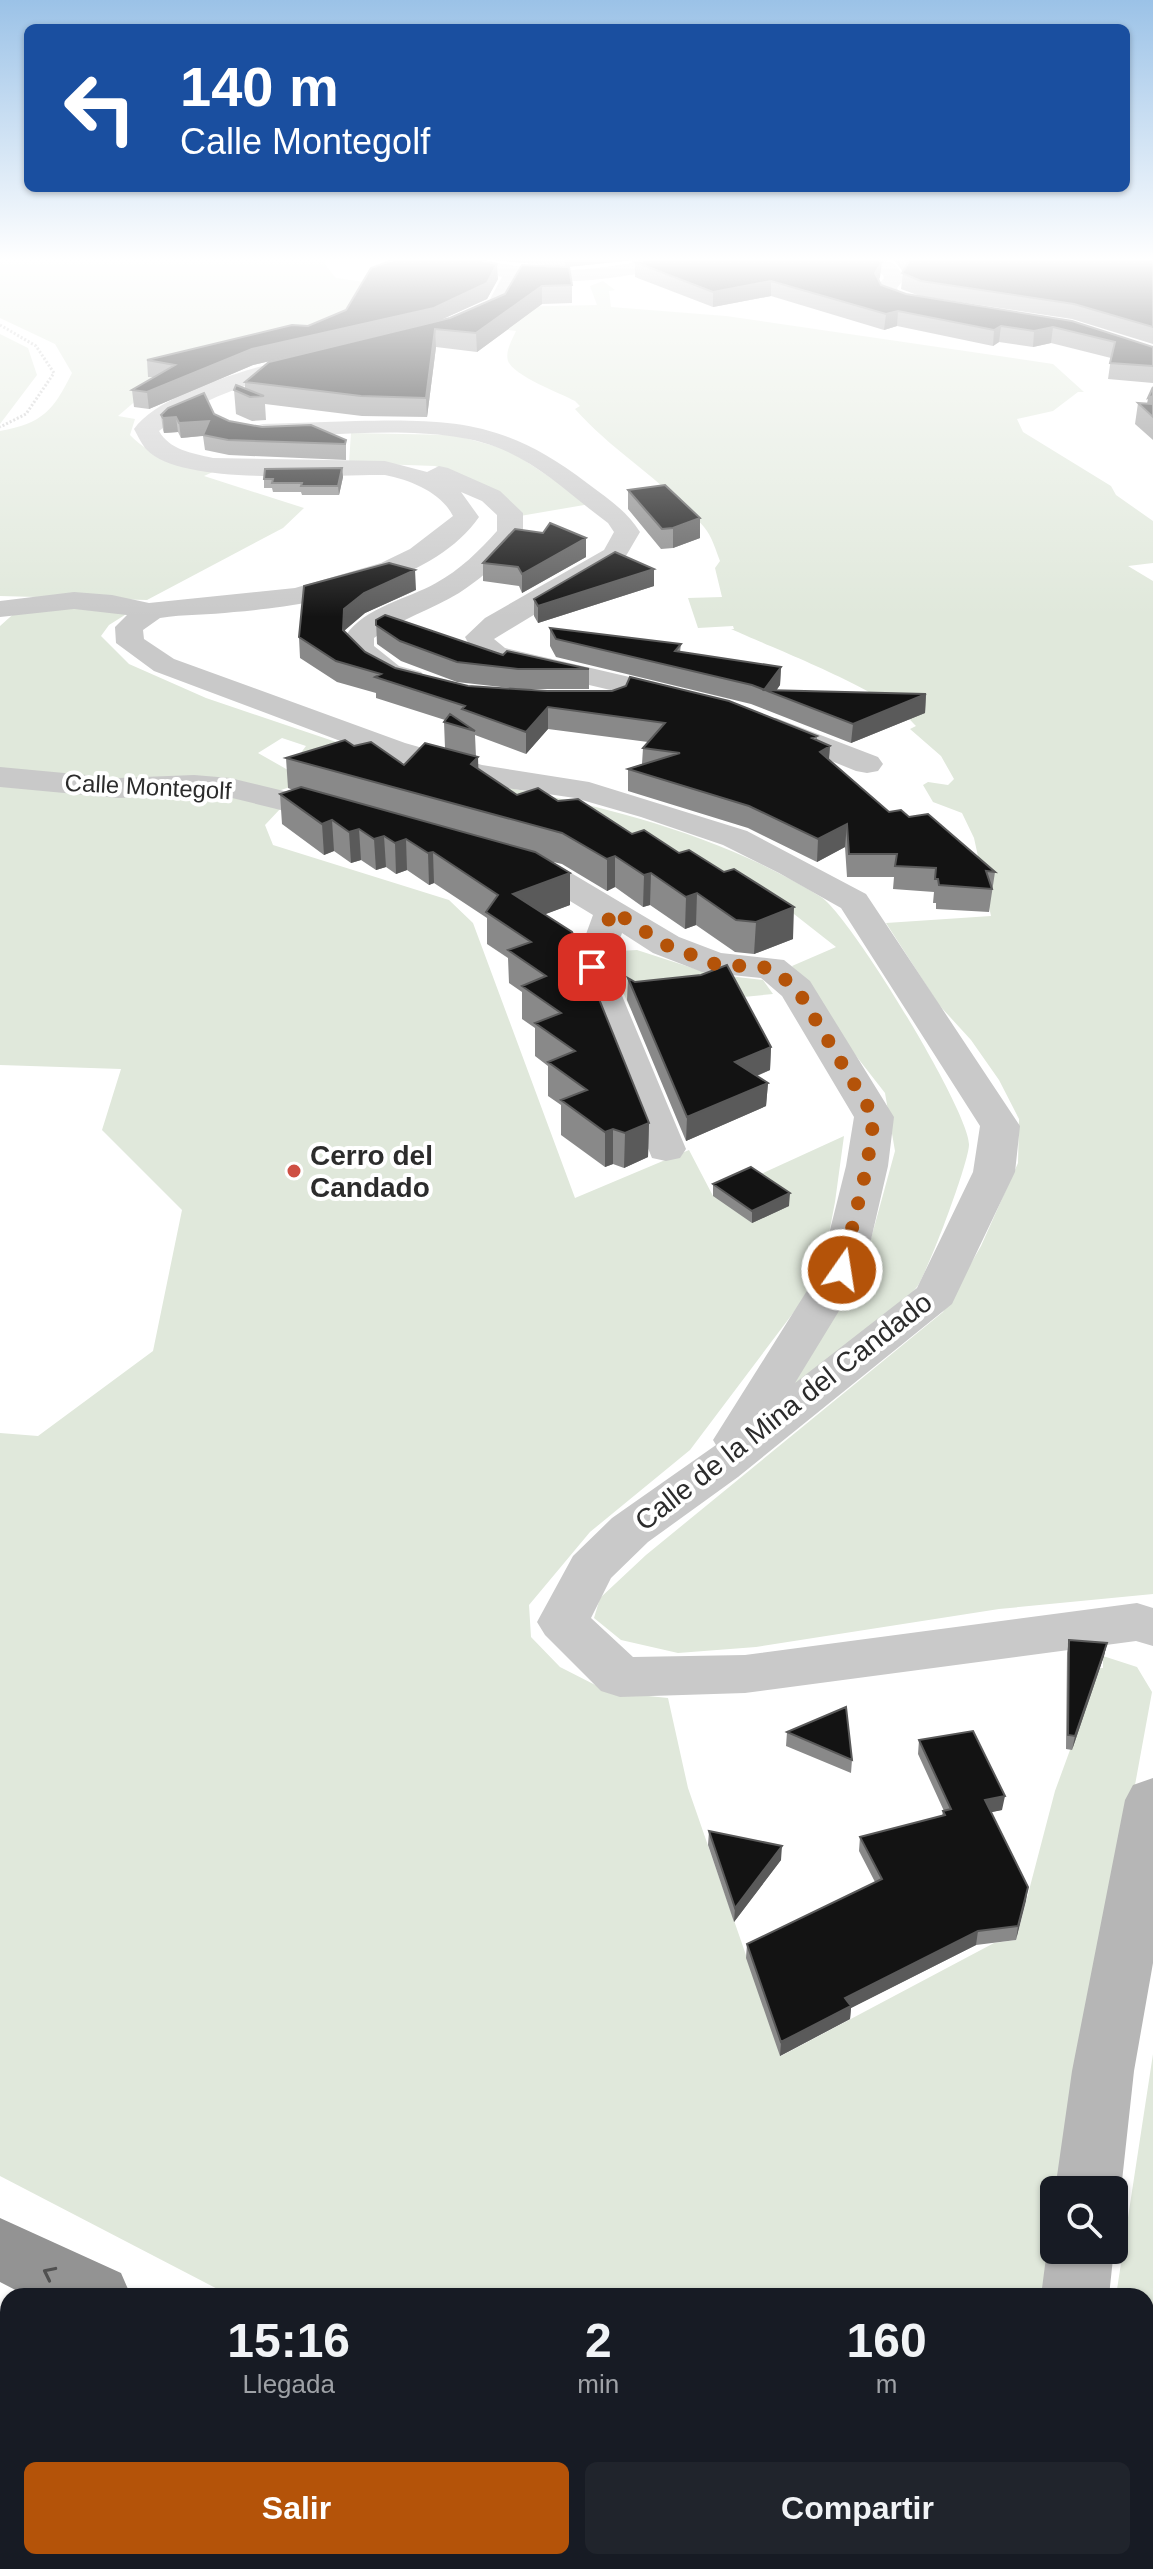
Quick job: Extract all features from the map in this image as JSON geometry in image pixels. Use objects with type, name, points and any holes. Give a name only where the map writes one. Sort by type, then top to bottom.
[{"type":"highway","points":[[0,2249],[80,2288]]},
{"type":"street","points":[[253,377],[160,415],[146,429],[147,436],[154,447],[187,460],[229,467],[427,469],[456,478],[491,496],[510,513],[510,532],[484,562],[448,588],[379,621],[360,635],[360,649],[389,672],[430,685]]},
{"type":"street","points":[[257,377],[220,408],[229,422],[250,431],[421,429],[476,434],[513,445],[618,518],[627,532],[614,555],[495,624],[479,637],[483,646],[495,654],[543,667],[708,705]]},
{"type":"street","points":[[0,609],[33,601],[122,603],[148,612],[240,604],[323,590],[380,574],[430,547],[466,517],[462,505],[445,492],[387,468]]},
{"type":"street","name":"Calle de la Mina del Candado","points":[[148,612],[129,627],[130,643],[164,665],[394,750],[479,774],[578,789],[735,838],[854,901],[1000,1126],[994,1172],[936,1295],[721,1466],[630,1530],[591,1568],[563,1622],[620,1677],[745,1674],[1137,1622],[1153,1627]]},
{"type":"street","points":[[571,701],[616,700],[662,693]]},
{"type":"street","points":[[752,718],[867,764]]},
{"type":"street","name":"Calle Montegolf","points":[[0,777],[118,788],[194,785],[230,788],[376,824]]},
{"type":"street","points":[[477,853],[549,874],[666,945],[715,964],[771,968],[797,989],[874,1117],[867,1166],[842,1270],[721,1466]]},
{"type":"street","points":[[612,910],[592,967],[666,1149]]},
{"type":"street","points":[[1090,2176],[1103,2071],[1153,1800]]},
{"type":"street","points":[[1076,2288],[1079,2264]]},
{"type":"path","points":[[0,427],[10,425],[35,405],[52,377]]},
{"type":"shaded area","points":[[0,377],[36,377],[0,424]]},
{"type":"shaded area","points":[[70,377],[171,377],[159,381],[118,416],[135,419],[130,435],[138,443],[180,462],[215,471],[204,476],[304,508],[283,528],[147,600],[0,596],[0,431],[37,419],[59,397]]},
{"type":"shaded area","points":[[1067,377],[1084,392],[1078,392],[1053,411],[1017,419],[1023,432],[1111,486],[1116,495],[1153,521],[1153,563],[1128,566],[1153,581],[1153,1594],[999,1609],[756,1647],[678,1653],[621,1640],[594,1618],[600,1598],[646,1555],[943,1312],[981,1246],[1018,1163],[1019,1119],[999,1080],[971,1040],[939,1005],[886,923],[991,916],[974,838],[962,813],[933,802],[923,785],[928,782],[948,785],[954,779],[941,756],[910,729],[916,726],[882,699],[731,629],[734,629],[733,626],[698,628],[688,598],[722,597],[715,568],[720,561],[707,531],[673,496],[590,425],[575,409],[580,406],[575,401],[528,378]]},
{"type":"shaded area","points":[[351,433],[454,435],[509,450],[590,504],[520,516],[459,474],[435,466],[349,463]]},
{"type":"shaded area","points":[[19,609],[112,609],[128,613],[109,625],[101,636],[129,664],[206,698],[431,774],[300,754],[306,746],[282,738],[258,753],[295,774],[290,787],[272,793],[0,768],[0,626]]},
{"type":"shaded area","points":[[478,782],[567,800],[655,823],[740,855],[821,897],[857,939],[881,975],[951,1096],[969,1145],[947,1218],[917,1287],[768,1412],[864,1264],[895,1151],[885,1093],[828,1020],[792,966],[836,947],[785,907]]},
{"type":"shaded area","points":[[0,784],[208,792],[281,808],[265,825],[273,845],[449,900],[473,923],[575,1198],[689,1150],[713,1196],[844,1136],[821,1276],[690,1450],[590,1532],[529,1605],[531,1637],[560,1667],[609,1692],[668,1698],[688,1788],[781,2056],[994,1943],[1016,1940],[1055,1791],[1100,1668],[1103,1668],[1103,1656],[1137,1667],[1152,1692],[1064,2176],[1040,2176],[1040,2264],[1047,2264],[1043,2288],[216,2288],[0,2176],[0,1433],[38,1436],[153,1351],[182,1210],[102,1130],[121,1069],[0,1065]]},
{"type":"shaded area","points":[[637,950],[711,974],[763,980],[773,994],[630,1008],[610,963],[619,951]]},
{"type":"shaded area","points":[[1153,2054],[1153,2288],[1117,2288],[1121,2264],[1128,2264],[1128,2218]]},
{"type":"building","points":[[155,377],[184,377],[147,392],[132,390]]},
{"type":"building","points":[[251,377],[429,377],[426,398],[361,396],[245,382]]},
{"type":"building","points":[[236,385],[264,396],[250,397],[234,390]]},
{"type":"building","points":[[204,393],[214,414],[229,421],[262,427],[311,425],[346,440],[345,444],[228,440],[203,435],[209,421],[179,423],[176,417],[163,418],[161,415],[168,408]]},
{"type":"building","points":[[1138,403],[1153,404],[1153,417]]},
{"type":"building","points":[[342,468],[338,486],[301,486],[302,483],[272,483],[273,479],[264,479],[265,469]]},
{"type":"building","points":[[665,485],[700,518],[662,529],[628,490]]},
{"type":"building","points":[[550,523],[586,538],[522,574],[518,567],[483,563],[515,529],[543,533]]},
{"type":"building","points":[[615,552],[654,569],[538,606],[534,599]]},
{"type":"building","points":[[389,563],[415,570],[364,593],[344,609],[343,630],[365,652],[395,668],[468,686],[612,691],[626,686],[630,677],[729,701],[817,736],[812,738],[830,746],[820,752],[889,812],[901,810],[909,817],[928,814],[995,872],[986,871],[992,889],[939,885],[938,879],[935,879],[936,868],[895,866],[897,854],[849,854],[847,824],[818,839],[749,806],[628,769],[680,753],[643,748],[665,723],[548,707],[526,732],[462,709],[465,706],[375,677],[381,674],[336,661],[299,637],[304,586]]},
{"type":"building","points":[[385,615],[503,655],[507,651],[589,669],[518,669],[457,662],[400,641],[376,625],[376,620]]},
{"type":"building","points":[[550,628],[681,644],[675,651],[781,667],[764,690],[556,639]]},
{"type":"building","points":[[765,690],[926,694],[853,724]]},
{"type":"building","points":[[450,714],[475,731],[444,722]]},
{"type":"building","points":[[345,740],[354,746],[371,742],[404,765],[425,743],[478,757],[471,764],[517,795],[538,788],[558,801],[578,799],[632,834],[644,830],[679,853],[689,850],[724,872],[734,869],[794,907],[756,922],[736,920],[697,893],[686,897],[651,873],[644,875],[615,856],[607,859],[562,833],[286,758]]},
{"type":"building","points":[[301,787],[535,852],[570,873],[513,894],[572,932],[649,1123],[625,1133],[613,1129],[605,1132],[561,1100],[587,1090],[548,1062],[575,1051],[535,1023],[561,1013],[522,986],[546,976],[508,950],[531,942],[486,912],[498,895],[433,852],[428,853],[406,839],[395,843],[384,836],[374,839],[359,829],[349,832],[332,820],[322,824],[280,794]]},
{"type":"building","points":[[727,965],[771,1047],[735,1062],[768,1083],[687,1117],[628,978],[635,982],[701,975]]},
{"type":"building","points":[[751,1167],[790,1193],[752,1211],[713,1184]]},
{"type":"building","points":[[1069,1640],[1107,1643],[1075,1736],[1068,1735]]},
{"type":"building","points":[[846,1707],[852,1760],[787,1732]]},
{"type":"building","points":[[973,1731],[1005,1796],[985,1800],[1028,1887],[1018,1926],[978,1931],[845,1998],[851,2006],[781,2042],[747,1944],[882,1879],[860,1837],[945,1815],[943,1811],[951,1809],[919,1740]]},
{"type":"building","points":[[709,1831],[782,1846],[735,1908]]},
{"type":"place","name":"Cerro del Candado","points":[[294,1171]]},
{"type":"route","points":[[592,967],[612,910],[666,945],[715,964],[771,968],[797,989],[874,1117],[867,1166],[842,1270]]}]
